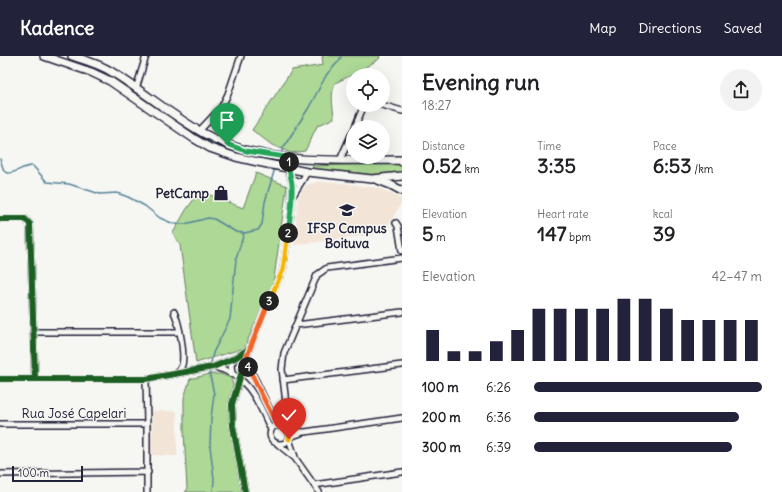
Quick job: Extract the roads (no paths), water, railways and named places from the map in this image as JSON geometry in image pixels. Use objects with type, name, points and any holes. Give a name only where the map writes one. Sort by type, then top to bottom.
[{"type":"main road","points":[[44,56],[91,72],[110,81],[210,148],[247,160],[286,168],[307,172],[372,179],[388,183],[402,191]]},
{"type":"main road","points":[[72,56],[110,71],[200,130],[227,144],[246,151],[307,159],[401,160]]},
{"type":"main road","points":[[286,168],[289,163],[289,157]]},
{"type":"main road","points":[[307,159],[309,165],[307,172]]},
{"type":"main road","points":[[372,179],[402,176]]},
{"type":"street","points":[[136,89],[146,56]]},
{"type":"street","points":[[200,130],[221,108],[228,94],[241,56]]},
{"type":"street","points":[[390,108],[402,112]]},
{"type":"street","points":[[340,160],[346,147]]},
{"type":"street","points":[[245,492],[232,414],[232,404],[245,361],[283,270],[292,198],[292,183],[286,168]]},
{"type":"street","points":[[292,198],[307,172]]},
{"type":"street","points":[[290,177],[296,182],[302,181]]},
{"type":"street","points":[[0,219],[21,218],[28,221],[30,224],[35,379]]},
{"type":"street","points":[[396,223],[398,226],[402,251]]},
{"type":"street","points":[[295,458],[289,434],[288,413],[282,369],[284,353],[317,275],[327,268],[402,258]]},
{"type":"street","points":[[174,312],[178,319],[180,332],[182,365],[177,373]]},
{"type":"street","points":[[296,325],[402,312]]},
{"type":"street","points":[[33,332],[180,332]]},
{"type":"street","points":[[0,379],[146,379],[213,367],[235,358],[250,348]]},
{"type":"street","points":[[235,358],[245,361],[280,425],[289,434]]},
{"type":"street","points":[[232,373],[231,365],[235,358]]},
{"type":"street","points":[[283,380],[402,365]]},
{"type":"street","points":[[213,367],[232,373],[250,389],[271,430],[271,439],[295,458],[319,492]]},
{"type":"street","points":[[146,379],[147,492]]},
{"type":"street","points":[[258,402],[264,398]]},
{"type":"street","points":[[271,430],[280,425],[288,413]]},
{"type":"street","points":[[289,434],[402,418]]},
{"type":"street","name":"Rua José Capelari","points":[[0,424],[147,424]]},
{"type":"street","points":[[279,444],[285,443],[289,434]]},
{"type":"street","points":[[0,474],[148,472]]},
{"type":"street","points":[[314,485],[402,472]]},
{"type":"waterway","points":[[281,154],[283,148],[308,109],[327,74],[339,61],[341,56]]},
{"type":"waterway","points":[[0,159],[4,171],[7,173],[33,166],[47,182],[69,184],[100,194],[117,193],[145,206],[160,218],[174,224],[185,224],[208,218],[214,219],[236,232],[244,233],[258,230],[262,224],[265,202],[275,168]]},
{"type":"waterway","points":[[211,363],[213,353],[230,319],[236,259],[244,233]]},
{"type":"waterway","points":[[209,371],[214,394],[210,446],[214,479],[213,492]]},
{"type":"place","name":"PetCamp","points":[[221,193]]},
{"type":"place","name":"IFSP Campus Boituva","points":[[347,210]]}]
